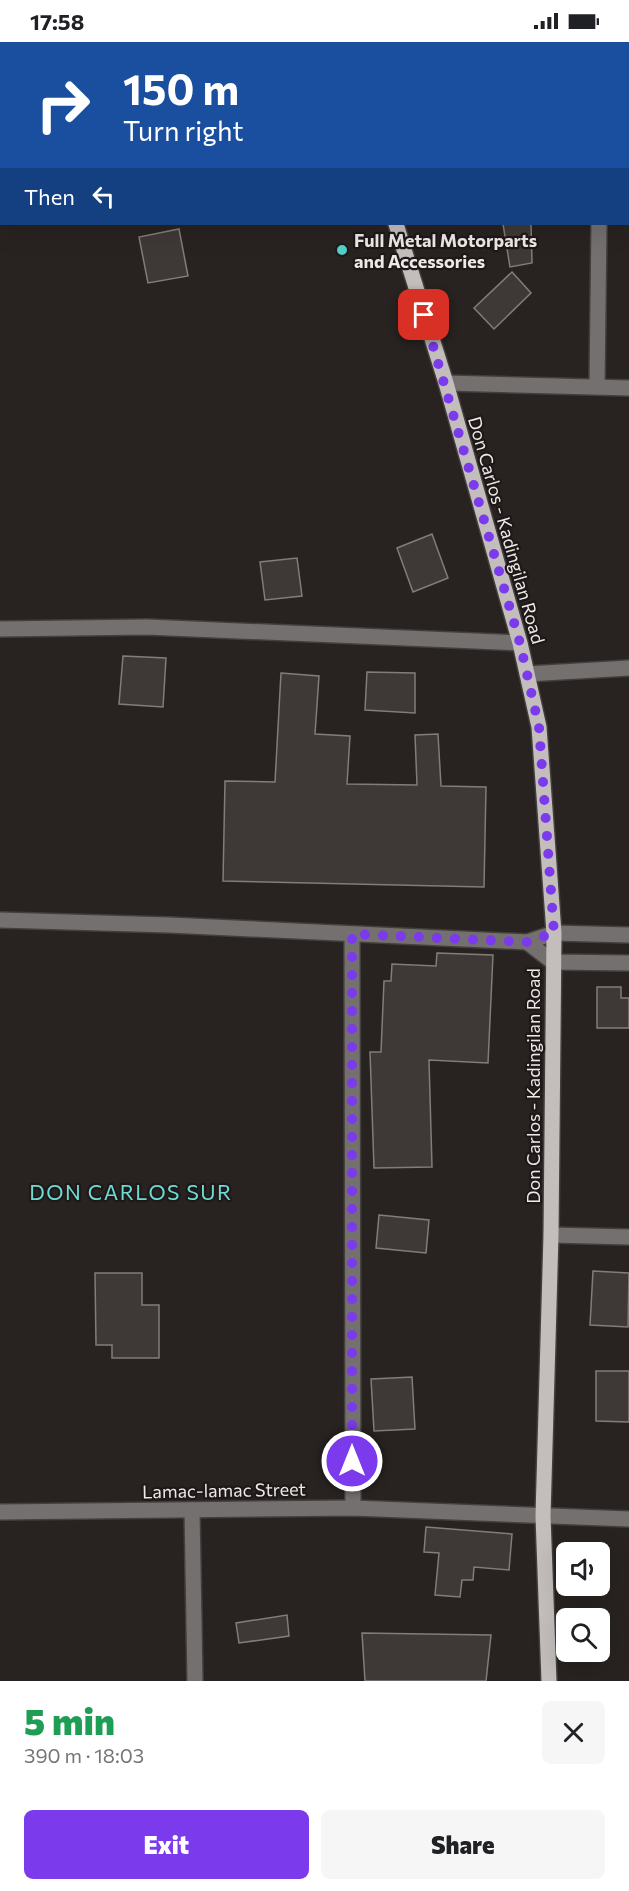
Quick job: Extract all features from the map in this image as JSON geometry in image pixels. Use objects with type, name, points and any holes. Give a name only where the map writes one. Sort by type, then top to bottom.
[{"type":"main road","name":"Don Carlos - Kadingilan Road","points":[[396,225],[446,383],[520,643],[539,727],[554,933],[551,1235],[543,1516],[549,1681]]},
{"type":"street","points":[[597,387],[599,225]]},
{"type":"street","points":[[446,383],[629,388]]},
{"type":"street","points":[[0,629],[147,627],[520,643]]},
{"type":"street","points":[[527,674],[629,668]]},
{"type":"street","points":[[0,920],[527,942],[554,933],[629,935]]},
{"type":"street","points":[[352,934],[353,1509]]},
{"type":"street","points":[[527,942],[553,962],[629,963]]},
{"type":"street","points":[[551,1235],[629,1237]]},
{"type":"street","name":"Lamac-lamac Street","points":[[0,1512],[353,1509],[629,1519]]},
{"type":"street","points":[[192,1510],[195,1681]]},
{"type":"building","points":[[503,225],[531,225],[532,263],[510,267]]},
{"type":"building","points":[[179,229],[188,276],[148,283],[139,237]]},
{"type":"building","points":[[512,272],[531,293],[494,329],[474,308]]},
{"type":"building","points":[[432,534],[448,578],[413,592],[397,548]]},
{"type":"building","points":[[297,558],[302,596],[265,600],[260,562]]},
{"type":"building","points":[[123,656],[166,658],[163,707],[119,704]]},
{"type":"building","points":[[367,672],[415,673],[415,713],[365,710]]},
{"type":"building","points":[[281,673],[319,676],[315,734],[350,736],[347,784],[417,785],[415,735],[438,734],[441,786],[486,787],[484,887],[223,881],[225,781],[275,782]]},
{"type":"building","points":[[437,953],[493,955],[488,1063],[429,1060],[432,1167],[374,1168],[370,1052],[381,1052],[384,981],[391,981],[392,964],[436,966]]},
{"type":"building","points":[[597,987],[621,987],[621,998],[629,998],[629,1028],[597,1028]]},
{"type":"building","points":[[379,1215],[429,1220],[426,1253],[376,1248]]},
{"type":"building","points":[[593,1271],[629,1273],[628,1327],[590,1325]]},
{"type":"building","points":[[95,1273],[142,1273],[142,1305],[159,1305],[159,1358],[112,1358],[112,1345],[96,1345]]},
{"type":"building","points":[[596,1371],[629,1371],[629,1422],[596,1421]]},
{"type":"building","points":[[412,1377],[415,1429],[374,1431],[371,1379]]},
{"type":"building","points":[[426,1527],[512,1534],[509,1570],[474,1567],[473,1580],[462,1580],[460,1597],[435,1595],[439,1553],[424,1552]]},
{"type":"building","points":[[287,1615],[289,1636],[239,1643],[236,1623]]},
{"type":"building","points":[[362,1633],[491,1635],[486,1681],[365,1681]]},
{"type":"place","name":"Full Metal Motorparts and Accessories","points":[[342,250]]},
{"type":"district","name":"DON CARLOS SUR","points":[[131,1191]]},
{"type":"route","points":[[352,1461],[352,934],[527,942],[554,933],[539,727],[520,643],[446,383],[424,315]]}]
